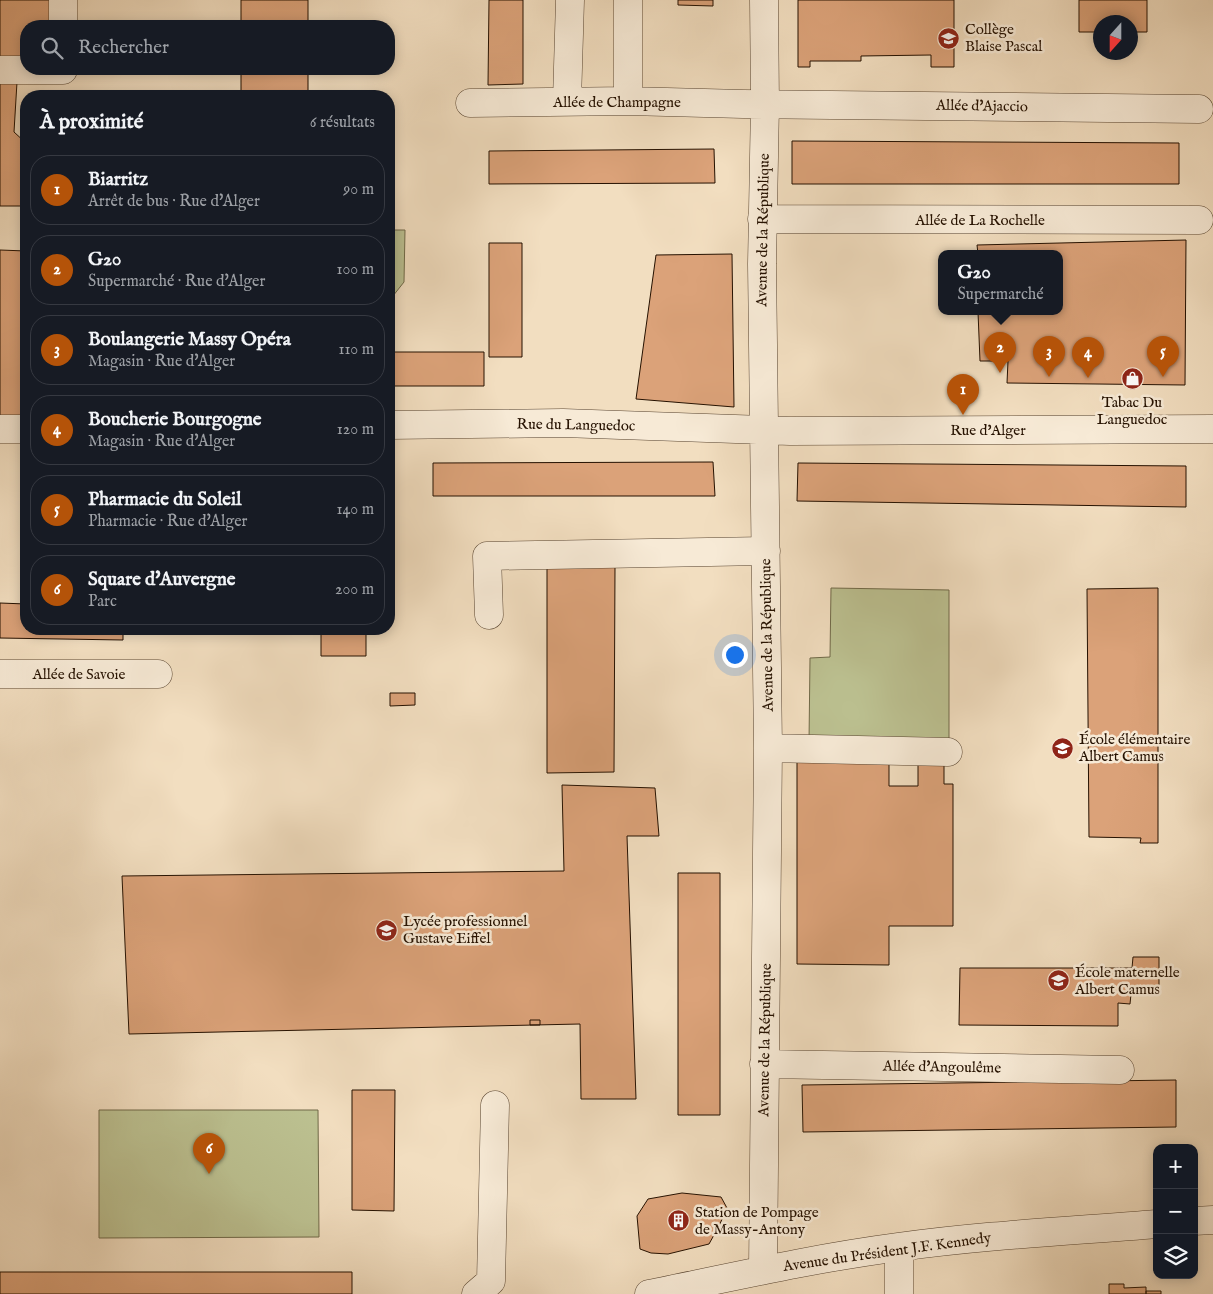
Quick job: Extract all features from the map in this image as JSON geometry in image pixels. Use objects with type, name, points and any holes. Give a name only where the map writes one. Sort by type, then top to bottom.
[{"type":"street","points":[[63,0],[63,20]]},
{"type":"street","points":[[567,101],[570,0]]},
{"type":"street","points":[[628,0],[628,101]]},
{"type":"street","name":"Avenue de la République","points":[[763,1270],[768,748],[763,430],[764,0]]},
{"type":"street","points":[[0,70],[20,70]]},
{"type":"street","name":"Allée de Champagne","points":[[470,103],[628,101],[765,104]]},
{"type":"street","name":"Allée d'Ajaccio","points":[[765,104],[1199,108]]},
{"type":"street","name":"Allée de La Rochelle","points":[[762,218],[1199,220]]},
{"type":"street","name":"Rue du Languedoc","points":[[395,425],[564,423],[763,430]]},
{"type":"street","name":"Rue d'Alger","points":[[763,430],[1213,428]]},
{"type":"street","points":[[0,429],[20,429]]},
{"type":"street","points":[[489,615],[488,556],[766,551]]},
{"type":"street","name":"Allée de Savoie","points":[[0,674],[158,674]]},
{"type":"street","points":[[768,748],[948,752]]},
{"type":"street","name":"Allée d'Angoulême","points":[[764,1064],[1120,1070]]},
{"type":"street","points":[[476,1294],[492,1281],[495,1105]]},
{"type":"street","points":[[1198,1221],[1213,1220]]},
{"type":"street","name":"Avenue du Président J.F. Kennedy","points":[[649,1294],[819,1259],[899,1247],[982,1237],[1153,1224]]},
{"type":"street","points":[[899,1247],[899,1294]]},
{"type":"green space","points":[[395,230],[405,230],[404,282],[395,293]]},
{"type":"green space","points":[[831,588],[949,590],[949,746],[809,742],[810,658],[830,657]]},
{"type":"green space","points":[[99,1110],[318,1110],[319,1237],[99,1238]]},
{"type":"building","points":[[0,0],[52,0],[52,20],[20,20],[20,63],[0,62]]},
{"type":"building","points":[[241,0],[308,0],[308,20],[241,20]]},
{"type":"building","points":[[489,0],[523,0],[523,84],[488,85]]},
{"type":"building","points":[[678,0],[713,0],[713,6],[678,5]]},
{"type":"building","points":[[798,0],[954,0],[954,67],[931,67],[931,55],[861,56],[861,61],[810,61],[810,67],[798,67]]},
{"type":"building","points":[[1079,0],[1147,0],[1147,32],[1138,32],[1138,15],[1093,15],[1093,32],[1079,32]]},
{"type":"building","points":[[241,75],[308,75],[308,90],[241,90]]},
{"type":"building","points":[[0,82],[17,82],[14,132],[20,138],[20,206],[0,206]]},
{"type":"building","points":[[792,141],[1179,143],[1179,184],[792,184]]},
{"type":"building","points":[[714,149],[715,183],[489,184],[489,151]]},
{"type":"building","points":[[1186,240],[1185,385],[1007,383],[1008,361],[980,361],[978,315],[1063,315],[1063,250],[978,250],[977,245]]},
{"type":"building","points":[[489,243],[522,243],[522,357],[489,357]]},
{"type":"building","points":[[0,250],[20,251],[20,418],[0,417]]},
{"type":"building","points":[[732,254],[734,407],[636,399],[656,255]]},
{"type":"building","points":[[395,352],[484,352],[484,386],[395,386]]},
{"type":"building","points":[[713,462],[715,496],[433,496],[433,463]]},
{"type":"building","points":[[798,463],[1186,466],[1186,507],[797,501]]},
{"type":"building","points":[[615,567],[614,772],[547,773],[547,568]]},
{"type":"building","points":[[1158,588],[1158,843],[1140,843],[1141,838],[1089,837],[1087,589]]},
{"type":"building","points":[[0,603],[20,604],[20,635],[123,635],[123,640],[0,638]]},
{"type":"building","points":[[321,635],[366,635],[366,656],[321,656]]},
{"type":"building","points":[[390,693],[415,693],[415,705],[390,706]]},
{"type":"building","points":[[797,762],[889,762],[889,786],[918,786],[918,763],[944,763],[944,784],[953,784],[953,926],[889,926],[889,965],[797,964]]},
{"type":"building","points":[[562,785],[655,788],[659,836],[627,836],[636,1099],[581,1099],[580,1024],[129,1034],[122,876],[564,871]]},
{"type":"building","points":[[678,873],[720,873],[720,1115],[678,1115]]},
{"type":"building","name":"École maternelle Albert Camus","points":[[1133,957],[1159,957],[1159,993],[1131,994],[1130,1004],[1118,1003],[1118,1026],[959,1025],[960,968],[1132,968]]},
{"type":"building","points":[[530,1020],[540,1020],[540,1025],[530,1025]]},
{"type":"building","points":[[1176,1080],[1176,1127],[803,1132],[802,1085]]},
{"type":"building","points":[[352,1090],[395,1090],[394,1211],[352,1210]]},
{"type":"building","name":"Station de Pompage de Massy-Antony","points":[[682,1193],[721,1197],[727,1208],[709,1244],[668,1254],[651,1253],[640,1249],[637,1216],[648,1199]]},
{"type":"building","points":[[0,1272],[352,1272],[352,1294],[0,1294]]},
{"type":"building","points":[[1109,1284],[1124,1284],[1124,1288],[1146,1287],[1146,1294],[1109,1294]]},
{"type":"building","points":[[1146,1291],[1161,1291],[1161,1294],[1146,1294]]},
{"type":"place","name":"Collège Blaise Pascal","points":[[949,38]]},
{"type":"place","name":"G20","points":[[1000,373]]},
{"type":"place","name":"Boulangerie Massy Opéra","points":[[1049,377]]},
{"type":"place","name":"Pharmacie du Soleil","points":[[1163,377]]},
{"type":"place","name":"Boucherie Bourgogne","points":[[1088,378]]},
{"type":"place","name":"Tabac Du Languedoc","points":[[1132,379]]},
{"type":"place","name":"Biarritz","points":[[963,415]]},
{"type":"place","name":"École élémentaire Albert Camus","points":[[1063,748]]},
{"type":"place","name":"Lycée professionnel Gustave Eiffel","points":[[387,930]]},
{"type":"place","name":"École maternelle Albert Camus","points":[[1059,981]]},
{"type":"place","name":"Square d'Auvergne","points":[[209,1174]]},
{"type":"place","name":"Station de Pompage de Massy-Antony","points":[[679,1221]]}]
